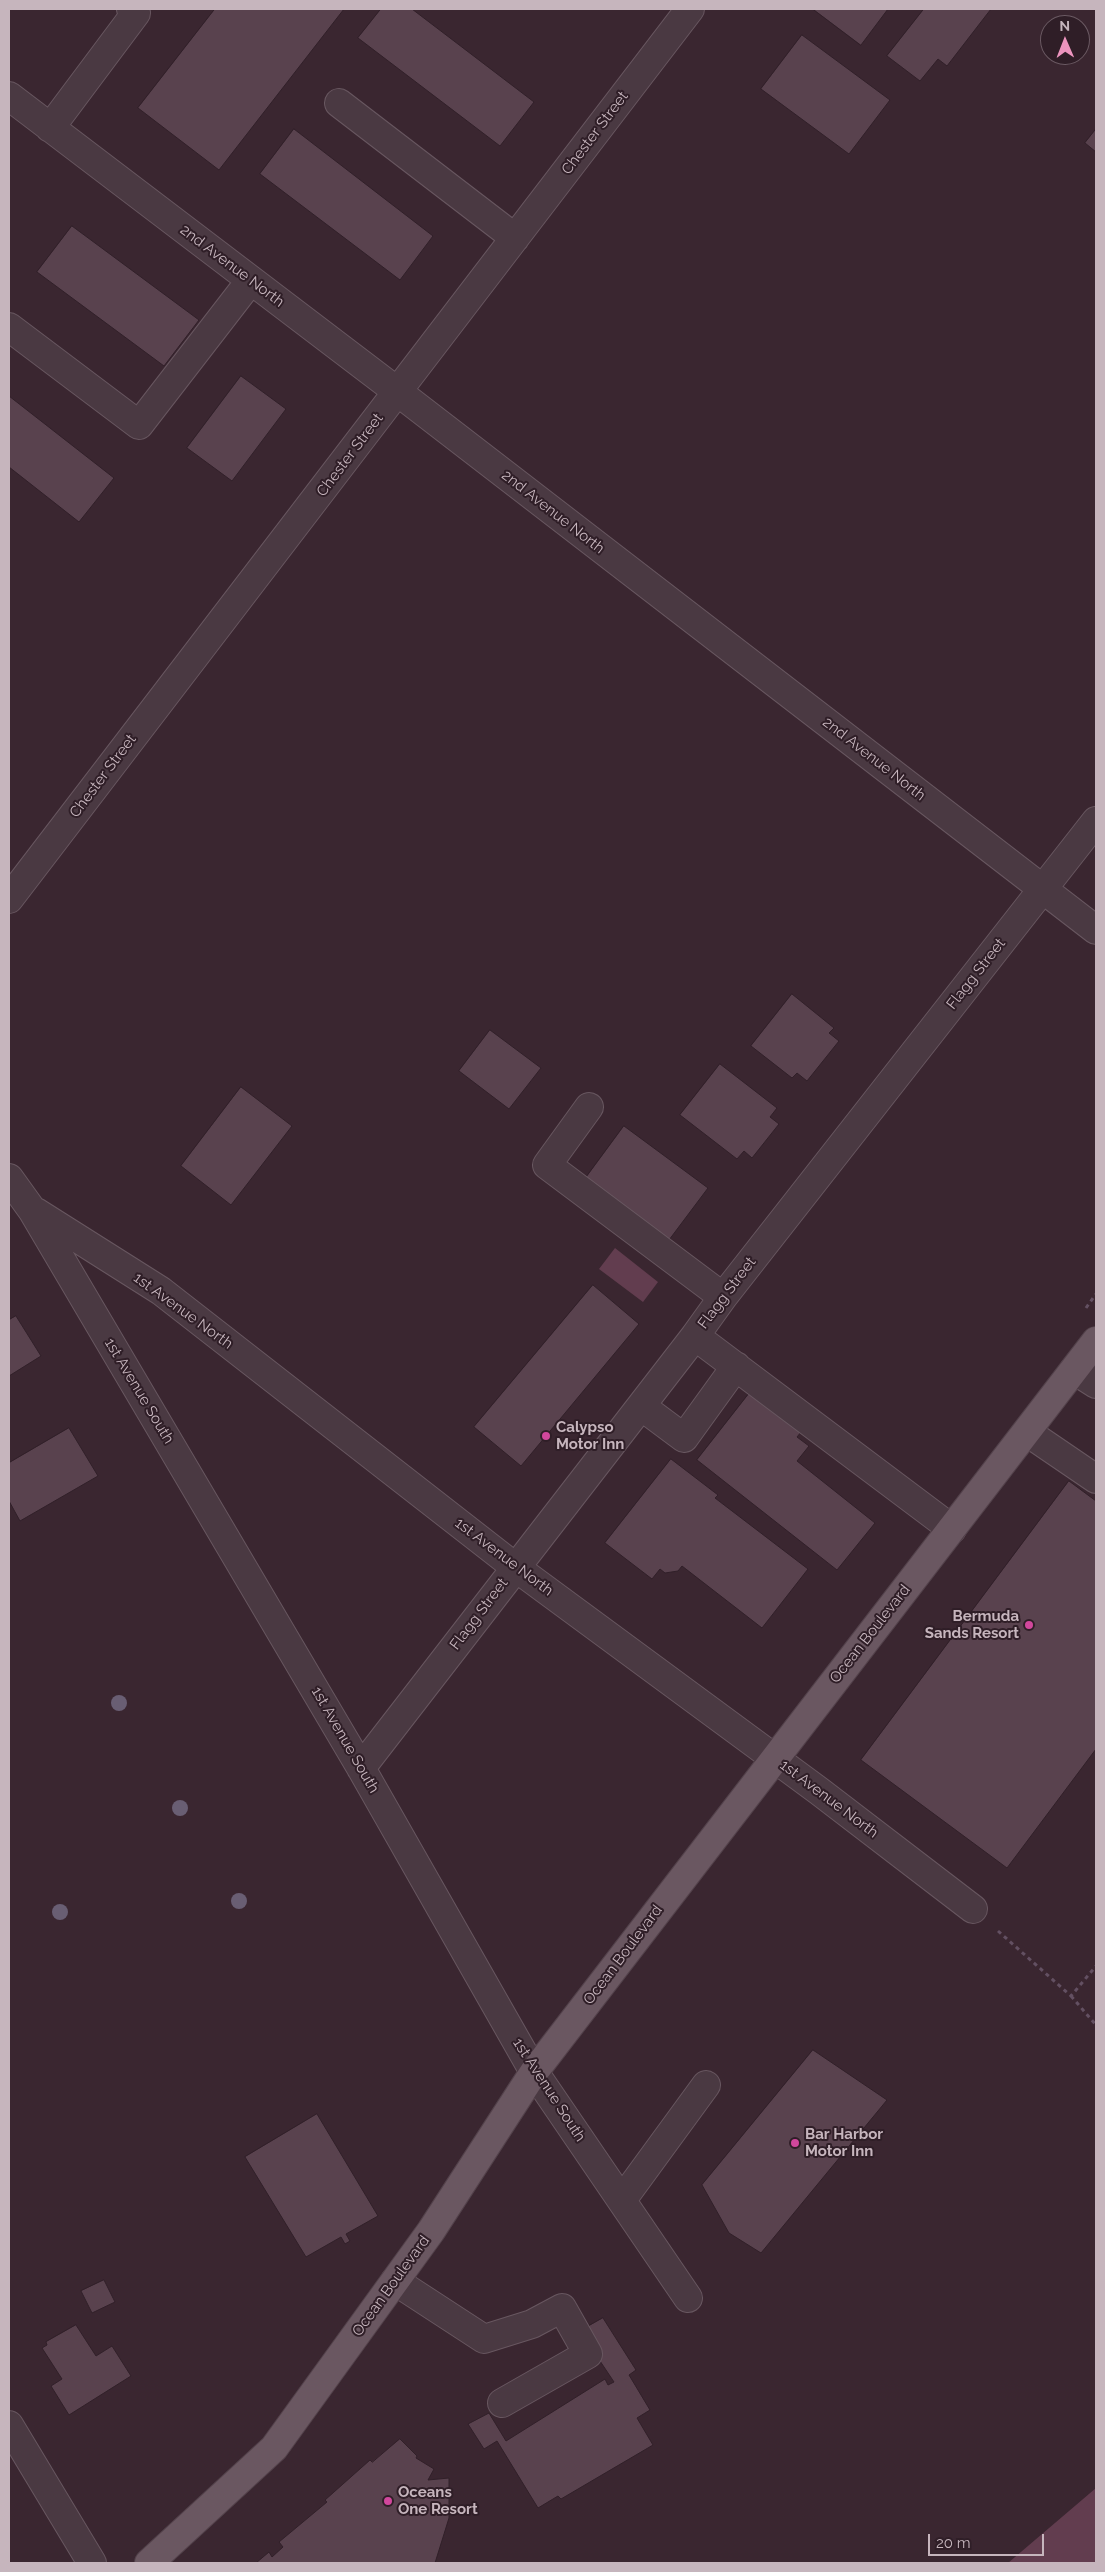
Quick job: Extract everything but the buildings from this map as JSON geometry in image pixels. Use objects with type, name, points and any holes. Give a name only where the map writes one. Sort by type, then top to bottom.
[{"type":"main road","name":"Ocean Boulevard","points":[[149,2563],[274,2448],[431,2231],[534,2072],[1027,1432],[1085,1377],[1096,1341]]},
{"type":"street","name":"Chester Street","points":[[9,900],[690,9]]},
{"type":"street","points":[[50,128],[136,10]]},
{"type":"street","name":"2nd Avenue North","points":[[9,96],[398,392],[1096,930]]},
{"type":"street","points":[[339,103],[515,238]]},
{"type":"street","points":[[9,327],[139,426],[251,280]]},
{"type":"street","name":"Flagg Street","points":[[361,1768],[695,1336],[723,1297],[1096,821]]},
{"type":"street","points":[[589,1107],[547,1164],[723,1297]]},
{"type":"street","name":"1st Avenue South","points":[[9,1178],[32,1210],[361,1768],[534,2072],[688,2298]]},
{"type":"street","name":"1st Avenue North","points":[[32,1210],[161,1291],[515,1567],[973,1909]]},
{"type":"street","points":[[695,1336],[952,1529]]},
{"type":"street","points":[[641,1406],[684,1438],[736,1366]]},
{"type":"street","points":[[1027,1432],[1096,1479]]},
{"type":"street","points":[[622,2200],[706,2085]]},
{"type":"street","points":[[395,2281],[484,2339],[532,2324],[562,2308],[588,2354],[502,2403]]},
{"type":"street","points":[[9,2425],[92,2563]]},
{"type":"path","points":[[973,1909],[1071,1996],[1096,2025]]},
{"type":"path","points":[[1071,1996],[1096,1966]]},
{"type":"shaded area","points":[[615,1248],[658,1282],[643,1302],[599,1269]]},
{"type":"shaded area","points":[[1096,2488],[1096,2563],[1008,2563]]},
{"type":"place","name":"Calypso Motor Inn","points":[[546,1436]]},
{"type":"place","name":"Bermuda Sands Resort","points":[[1029,1625]]},
{"type":"place","name":"Bar Harbor Motor Inn","points":[[795,2143]]},
{"type":"place","name":"Oceans One Resort","points":[[388,2501]]}]
